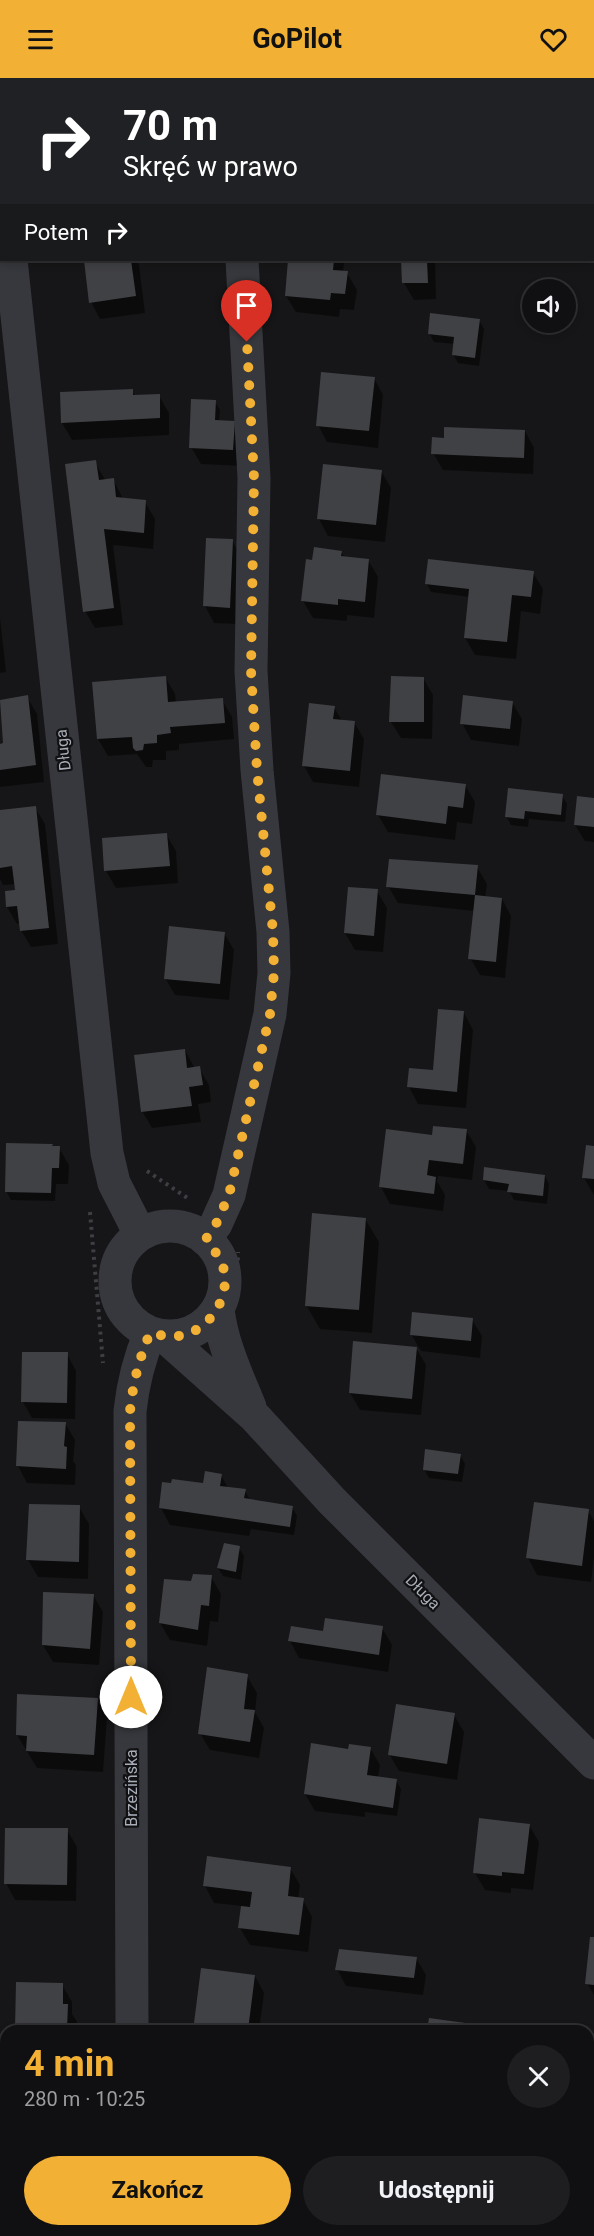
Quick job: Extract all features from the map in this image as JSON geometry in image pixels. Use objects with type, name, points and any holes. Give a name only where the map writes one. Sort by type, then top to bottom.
[{"type":"street","name":"Długa","points":[[11,261],[106,1153],[114,1183],[140,1234]]},
{"type":"street","points":[[206,1239],[216,1224],[229,1195],[270,1014],[274,973],[273,932],[257,770],[251,671],[254,478],[242,261]]},
{"type":"street","points":[[160,1227],[176,1227],[192,1231],[206,1239],[217,1254],[224,1272],[224,1291],[228,1300],[206,1323],[193,1332],[179,1336],[157,1335],[135,1324],[122,1310],[116,1293],[115,1275],[120,1257],[140,1234],[160,1227]]},
{"type":"street","name":"Długa","points":[[228,1300],[220,1326],[230,1360],[255,1417]]},
{"type":"street","name":"Długa","points":[[157,1335],[255,1417],[332,1500],[594,1763]]},
{"type":"street","name":"Brzezińska","points":[[132,2025],[130,1411],[133,1384],[140,1357],[157,1335]]},
{"type":"path","points":[[90,1209],[103,1363]]},
{"type":"path","points":[[228,1300],[240,1245]]},
{"type":"building","points":[[84,261],[131,261],[136,296],[89,303]]},
{"type":"building","points":[[288,261],[334,261],[333,270],[348,271],[345,294],[331,293],[330,300],[285,296]]},
{"type":"building","points":[[401,261],[427,261],[428,283],[402,283]]},
{"type":"building","points":[[430,313],[480,319],[475,358],[452,355],[454,337],[428,334]]},
{"type":"building","points":[[321,372],[375,377],[369,431],[316,426]]},
{"type":"building","points":[[133,389],[133,395],[160,394],[160,418],[61,423],[60,392]]},
{"type":"building","points":[[191,399],[216,400],[215,420],[235,421],[233,450],[189,448]]},
{"type":"building","points":[[444,427],[525,430],[524,458],[431,454],[432,437],[444,438]]},
{"type":"building","points":[[96,460],[99,480],[114,478],[116,497],[146,500],[144,533],[104,529],[114,608],[83,612],[65,464]]},
{"type":"building","points":[[323,464],[382,470],[376,525],[317,519]]},
{"type":"building","points":[[206,538],[233,539],[230,608],[203,606]]},
{"type":"building","points":[[314,547],[342,551],[341,556],[369,559],[365,602],[338,599],[338,605],[301,601],[306,559],[312,560]]},
{"type":"building","points":[[428,559],[534,571],[531,597],[512,595],[507,642],[464,638],[469,589],[425,584]]},
{"type":"building","points":[[166,676],[168,702],[223,698],[225,723],[170,727],[171,733],[157,735],[157,743],[144,744],[143,750],[136,751],[133,748],[132,737],[97,739],[92,682]]},
{"type":"building","points":[[391,676],[424,677],[424,722],[389,722]]},
{"type":"building","points":[[28,695],[36,765],[0,770],[0,744],[3,743],[0,700]]},
{"type":"building","points":[[463,695],[513,701],[510,729],[460,724]]},
{"type":"building","points":[[309,703],[335,706],[333,719],[355,721],[350,771],[302,766]]},
{"type":"building","points":[[381,774],[466,784],[463,808],[448,806],[446,824],[376,815]]},
{"type":"building","points":[[508,788],[563,794],[561,815],[525,811],[524,819],[505,817]]},
{"type":"building","points":[[577,796],[594,798],[594,827],[574,825]]},
{"type":"building","points":[[36,806],[49,928],[20,931],[17,906],[6,907],[5,891],[15,890],[12,866],[0,868],[0,810]]},
{"type":"building","points":[[167,833],[170,866],[104,871],[102,838]]},
{"type":"building","points":[[389,859],[478,865],[475,895],[386,887]]},
{"type":"building","points":[[348,887],[378,889],[374,936],[344,933]]},
{"type":"building","points":[[475,895],[502,898],[496,962],[468,959]]},
{"type":"building","points":[[169,926],[225,932],[220,984],[164,979]]},
{"type":"building","points":[[438,1009],[464,1011],[457,1092],[407,1087],[409,1068],[433,1070]]},
{"type":"building","points":[[185,1049],[187,1068],[200,1066],[203,1085],[189,1087],[192,1106],[141,1112],[134,1055]]},
{"type":"building","points":[[433,1126],[467,1129],[463,1164],[429,1160],[427,1175],[436,1177],[434,1194],[379,1187],[386,1129],[432,1135]]},
{"type":"building","points":[[6,1143],[60,1146],[59,1168],[52,1168],[51,1193],[5,1192]]},
{"type":"building","points":[[586,1145],[594,1146],[594,1179],[582,1178]]},
{"type":"building","points":[[484,1167],[545,1175],[543,1196],[507,1192],[509,1184],[483,1180]]},
{"type":"building","points":[[312,1213],[366,1218],[359,1310],[305,1306]]},
{"type":"building","points":[[412,1312],[473,1318],[471,1341],[410,1335]]},
{"type":"building","points":[[353,1341],[417,1347],[412,1399],[349,1393]]},
{"type":"building","points":[[22,1352],[68,1352],[67,1403],[21,1402]]},
{"type":"building","points":[[18,1421],[66,1422],[64,1446],[67,1447],[66,1469],[16,1466]]},
{"type":"building","points":[[425,1449],[461,1454],[458,1474],[423,1470]]},
{"type":"building","points":[[205,1471],[222,1474],[220,1486],[246,1489],[244,1498],[293,1506],[290,1527],[159,1508],[162,1482],[171,1483],[172,1479],[203,1483]]},
{"type":"building","points":[[534,1502],[589,1509],[582,1566],[526,1558]]},
{"type":"building","points":[[29,1504],[80,1505],[79,1562],[26,1560]]},
{"type":"building","points":[[224,1543],[240,1546],[236,1572],[217,1568]]},
{"type":"building","points":[[193,1574],[212,1575],[209,1606],[201,1605],[198,1630],[159,1623],[164,1579],[191,1581]]},
{"type":"building","points":[[43,1592],[94,1594],[90,1649],[42,1645]]},
{"type":"building","points":[[325,1618],[383,1626],[379,1655],[288,1641],[291,1626],[323,1631]]},
{"type":"building","points":[[207,1667],[248,1674],[244,1709],[255,1710],[250,1742],[198,1734]]},
{"type":"building","points":[[17,1694],[98,1698],[94,1755],[26,1751],[27,1736],[16,1735]]},
{"type":"building","points":[[396,1704],[455,1713],[447,1764],[388,1755]]},
{"type":"building","points":[[311,1743],[348,1749],[349,1744],[371,1747],[367,1775],[397,1779],[393,1808],[304,1794]]},
{"type":"building","points":[[479,1818],[530,1824],[524,1874],[502,1872],[502,1876],[473,1873]]},
{"type":"building","points":[[5,1828],[68,1828],[67,1885],[4,1884]]},
{"type":"building","points":[[207,1856],[291,1867],[288,1896],[304,1898],[299,1935],[238,1928],[241,1906],[250,1907],[252,1892],[203,1886]]},
{"type":"building","points":[[590,1937],[594,1937],[594,1985],[585,1984]]},
{"type":"building","points":[[339,1949],[417,1957],[414,1978],[335,1970]]},
{"type":"building","points":[[201,1968],[255,1975],[249,2025],[194,2023]]},
{"type":"building","points":[[16,1982],[63,1983],[63,2004],[68,2004],[67,2025],[15,2025]]},
{"type":"building","points":[[429,2018],[480,2025],[428,2025]]},
{"type":"route","points":[[131,1697],[130,1411],[133,1384],[140,1357],[150,1333],[179,1336],[193,1332],[206,1323],[218,1309],[224,1291],[224,1272],[217,1254],[206,1239],[216,1224],[229,1195],[270,1014],[274,973],[273,932],[257,770],[251,671],[254,478],[247,342]]}]
